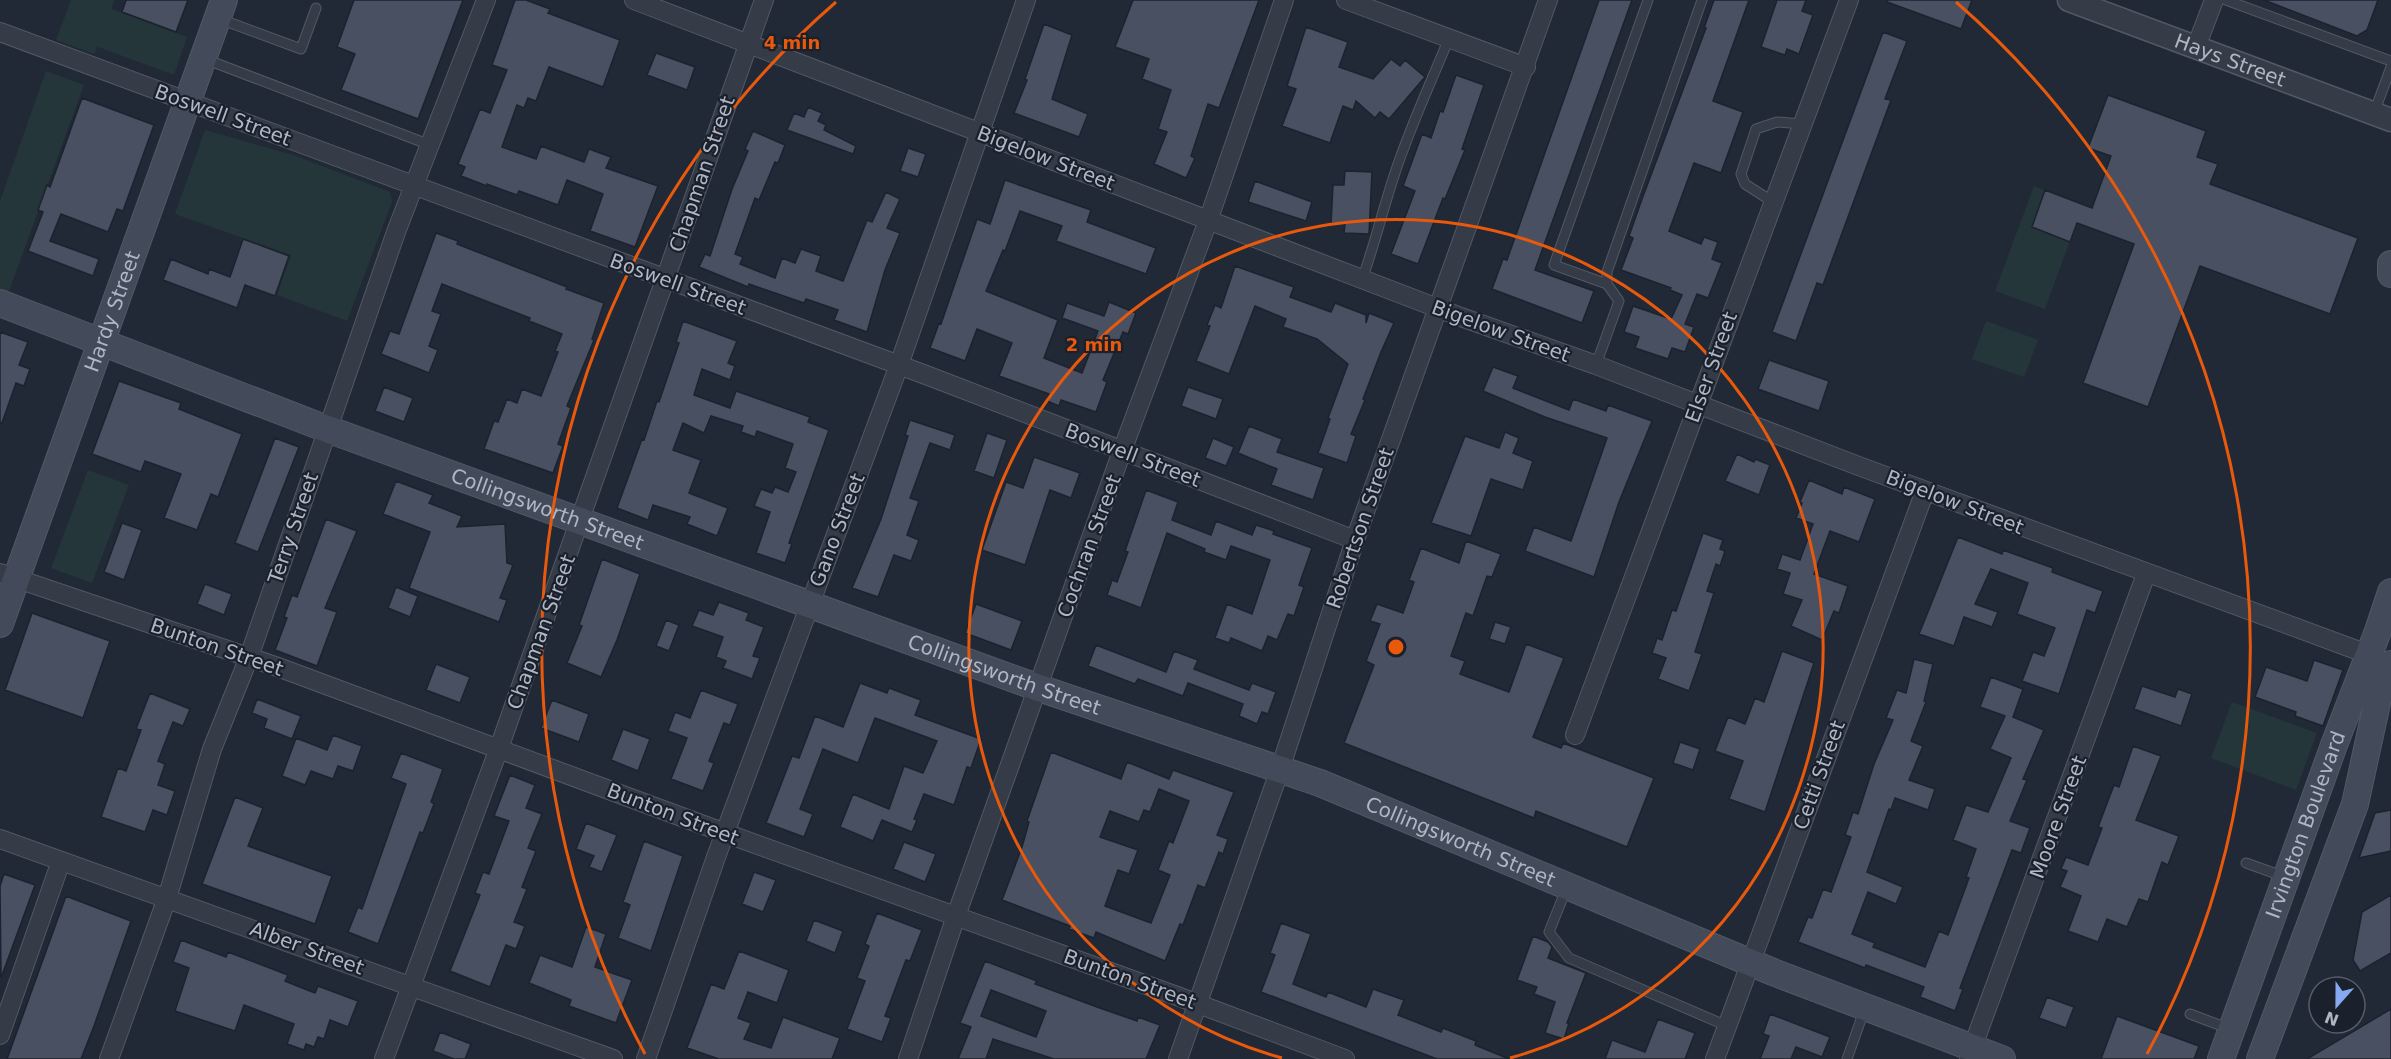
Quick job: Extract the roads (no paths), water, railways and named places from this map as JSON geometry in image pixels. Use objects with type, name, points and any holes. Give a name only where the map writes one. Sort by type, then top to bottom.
[{"type":"main road","name":"Hardy Street","points":[[0,624],[8,576],[102,341],[221,9]]},
{"type":"main road","points":[[2391,264],[2391,274]]},
{"type":"main road","name":"Collingsworth Street","points":[[0,303],[327,429],[1039,688],[1320,783],[1971,1054],[2002,1059]]},
{"type":"main road","name":"Irvington Boulevard","points":[[2260,1059],[2355,804],[2385,693],[2381,685],[2380,659],[2391,592]]},
{"type":"main road","name":"Irvington Boulevard","points":[[2221,1059],[2334,745],[2380,659]]},
{"type":"main road","points":[[2286,882],[2319,901]]},
{"type":"street","name":"Terry Street","points":[[109,1059],[167,898],[212,749],[249,657],[414,186],[486,0]]},
{"type":"street","name":"Bigelow Street","points":[[634,0],[1438,309],[1596,365],[2146,574],[2380,659]]},
{"type":"street","name":"Chapman Street","points":[[384,1059],[499,748],[764,0]]},
{"type":"street","name":"Gano Street","points":[[646,1059],[724,833],[899,365],[1026,0]]},
{"type":"street","name":"Cochran Street","points":[[908,1059],[956,916],[1122,451],[1208,221],[1284,0]]},
{"type":"street","points":[[1346,0],[1526,67]]},
{"type":"street","name":"Robertson Street","points":[[1178,1059],[1280,769],[1355,540],[1526,67],[1548,0]]},
{"type":"street","name":"Elser Street","points":[[1575,735],[1849,0]]},
{"type":"street","name":"Hays Street","points":[[2069,0],[2382,116]]},
{"type":"street","points":[[2196,47],[2214,0]]},
{"type":"street","name":"Boswell Street","points":[[0,32],[899,365],[1355,540]]},
{"type":"street","name":"Cetti Street","points":[[1715,1059],[1925,491]]},
{"type":"street","name":"Moore Street","points":[[1971,1054],[2146,574]]},
{"type":"street","name":"Bunton Street","points":[[8,576],[249,657],[724,833],[1198,1003],[1345,1059]]},
{"type":"street","name":"Alber Street","points":[[0,839],[613,1059]]},
{"type":"street","points":[[0,1035],[61,861]]},
{"type":"lane","points":[[1596,365],[1619,301],[1607,284],[1554,265],[1648,0]]},
{"type":"lane","points":[[1607,284],[1607,272],[1702,0]]},
{"type":"lane","points":[[2226,0],[2391,61]]},
{"type":"lane","points":[[221,9],[301,49],[316,8]]},
{"type":"lane","points":[[1362,280],[1410,131],[1449,38]]},
{"type":"lane","points":[[203,58],[430,145]]},
{"type":"lane","points":[[2382,116],[2391,67]]},
{"type":"lane","points":[[1773,201],[1745,184],[1741,174],[1756,129],[1777,122],[1802,124]]},
{"type":"lane","points":[[2246,863],[2286,882]]},
{"type":"lane","points":[[1567,887],[1549,932],[1569,958],[1727,1026]]},
{"type":"lane","points":[[1847,1059],[1865,1008]]},
{"type":"lane","points":[[2190,1014],[2231,1030]]}]
